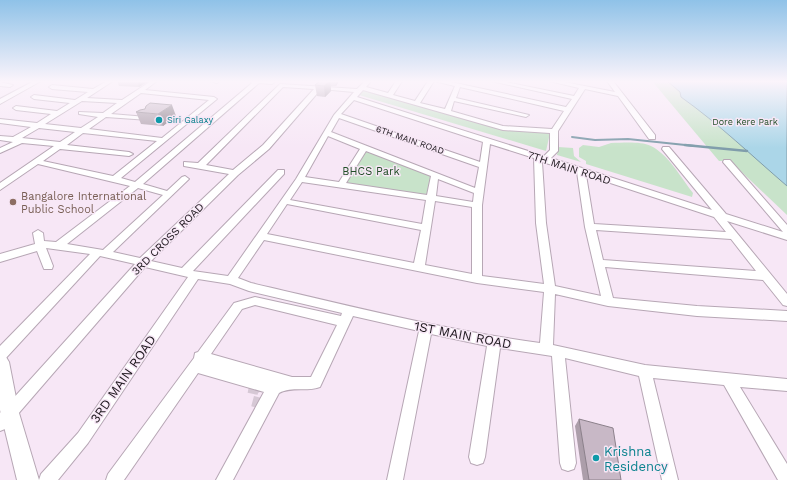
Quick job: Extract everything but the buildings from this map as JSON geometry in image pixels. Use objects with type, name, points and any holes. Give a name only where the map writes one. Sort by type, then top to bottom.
[{"type":"main road","points":[[0,362],[5,418],[28,480]]},
{"type":"street","points":[[1,151],[38,125],[74,103]]},
{"type":"street","points":[[0,187],[122,103]]},
{"type":"street","points":[[115,179],[209,103]]},
{"type":"street","points":[[59,245],[137,185],[230,103]]},
{"type":"street","points":[[200,166],[263,103]]},
{"type":"street","name":"3RD CROSS ROAD","points":[[5,418],[142,263],[235,174],[266,147],[305,103]]},
{"type":"street","points":[[231,280],[300,179],[337,115],[347,103]]},
{"type":"street","name":"7TH MAIN ROAD","points":[[387,103],[487,142],[787,238]]},
{"type":"street","points":[[418,103],[503,128],[554,131]]},
{"type":"street","points":[[447,112],[450,103]]},
{"type":"street","points":[[472,103],[526,115]]},
{"type":"street","points":[[516,129],[535,103]]},
{"type":"street","points":[[542,103],[569,110]]},
{"type":"street","points":[[568,463],[552,350],[550,289],[541,223],[541,159],[554,151],[554,131],[573,103]]},
{"type":"street","points":[[626,103],[652,137]]},
{"type":"street","points":[[16,108],[59,113]]},
{"type":"street","points":[[81,113],[147,119]]},
{"type":"street","name":"6TH MAIN ROAD","points":[[337,115],[483,166]]},
{"type":"street","points":[[0,121],[164,140]]},
{"type":"street","points":[[326,133],[479,192]]},
{"type":"street","points":[[0,138],[129,154]]},
{"type":"street","points":[[477,279],[477,205],[487,142]]},
{"type":"street","points":[[341,185],[364,148]]},
{"type":"street","points":[[666,149],[787,302]]},
{"type":"street","points":[[38,162],[115,179],[169,194]]},
{"type":"street","points":[[727,162],[787,231]]},
{"type":"street","points":[[187,164],[235,174]]},
{"type":"street","name":"3RD MAIN ROAD","points":[[47,480],[83,438],[190,274],[281,172]]},
{"type":"street","points":[[581,172],[590,227],[608,302]]},
{"type":"street","points":[[419,268],[435,175]]},
{"type":"street","points":[[0,355],[101,253],[185,179]]},
{"type":"street","points":[[300,179],[477,205]]},
{"type":"street","points":[[284,202],[426,228]]},
{"type":"street","points":[[590,227],[734,236]]},
{"type":"street","points":[[38,233],[40,246],[48,266]]},
{"type":"street","points":[[260,236],[477,279],[550,289],[608,302],[697,311],[787,316]]},
{"type":"street","name":"1ST MAIN ROAD","points":[[0,258],[47,244],[59,245],[101,253],[190,274],[231,280],[249,287],[347,316],[426,328],[494,342],[552,350],[645,371],[786,387]]},
{"type":"street","points":[[599,263],[766,276]]},
{"type":"street","points":[[114,480],[238,306],[246,302],[255,301],[347,316],[315,383],[290,382],[282,383],[274,388],[224,480]]},
{"type":"street","points":[[395,480],[426,328]]},
{"type":"street","points":[[477,457],[494,342]]},
{"type":"street","points":[[197,362],[290,382]]},
{"type":"street","points":[[197,362],[274,388]]},
{"type":"street","points":[[645,371],[670,480]]},
{"type":"street","points":[[729,381],[787,479]]},
{"type":"green space","points":[[387,103],[410,103],[503,130],[550,133],[546,151]]},
{"type":"green space","name":"Dore Kere Park","points":[[671,103],[787,103],[787,215],[730,161],[719,161]]},
{"type":"green space","points":[[611,143],[642,143],[647,144],[657,150],[669,161],[679,174],[693,193],[692,197],[586,164],[586,161],[579,157],[579,148],[583,145],[599,147]]},
{"type":"green space","points":[[558,147],[573,148],[574,156],[581,162],[557,155]]},
{"type":"green space","name":"BHCS Park","points":[[360,149],[432,176],[428,196],[340,182]]},
{"type":"water","points":[[690,103],[787,103],[787,186],[722,129]]},
{"type":"waterway","points":[[572,137],[595,140],[628,139],[691,146]]},
{"type":"waterway","points":[[685,145],[691,146]]},
{"type":"waterway","points":[[691,146],[747,151]]},
{"type":"waterway","points":[[691,146],[695,146]]},
{"type":"tunnel","points":[[249,386],[259,388],[262,393],[258,408]]},
{"type":"place","name":"Siri Galaxy","points":[[159,120]]},
{"type":"place","name":"Bangalore International Public School","points":[[13,202]]},
{"type":"place","name":"Krishna Residency","points":[[596,458]]}]
